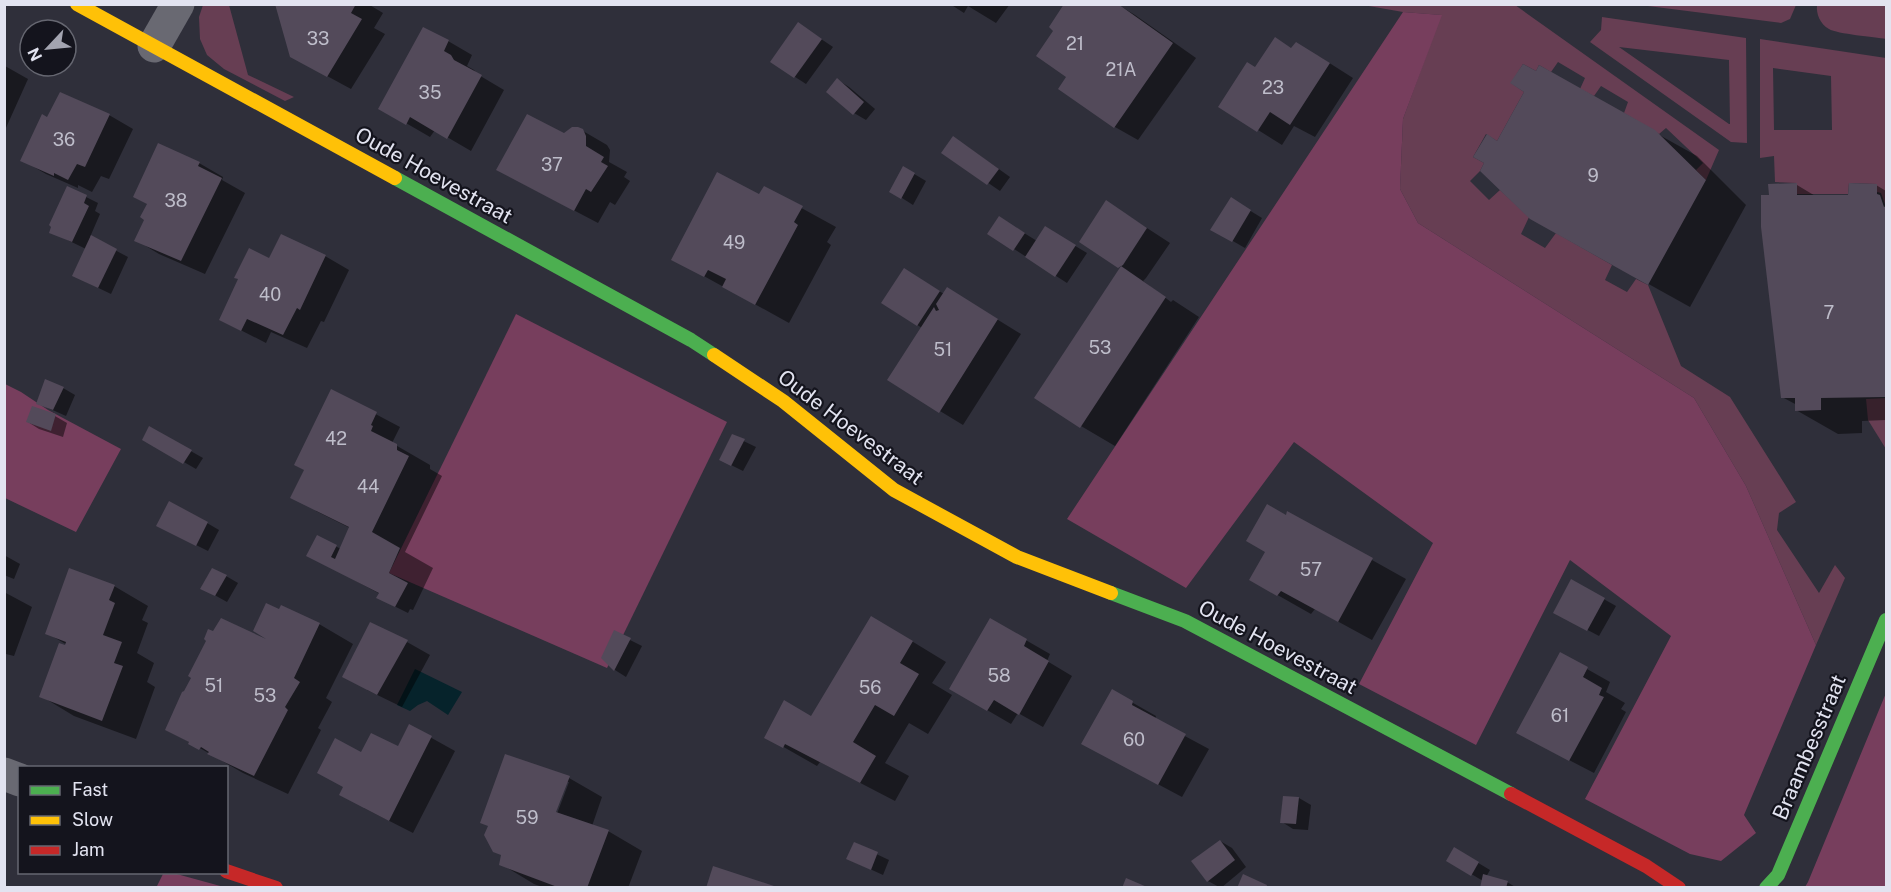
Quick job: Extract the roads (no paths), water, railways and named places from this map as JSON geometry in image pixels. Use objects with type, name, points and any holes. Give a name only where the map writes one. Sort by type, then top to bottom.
[{"type":"street","name":"Oude Hoevestraat","points":[[77,4],[691,340],[783,401],[894,490],[1017,556],[1185,621],[1646,866],[1679,888]]},
{"type":"street","points":[[154,46],[178,4]]},
{"type":"street","name":"Braambesstraat","points":[[1766,888],[1778,875],[1887,620]]},
{"type":"street","points":[[228,872],[276,888]]},
{"type":"water","points":[[415,669],[462,692],[448,715],[427,701],[410,711],[397,705]]}]
